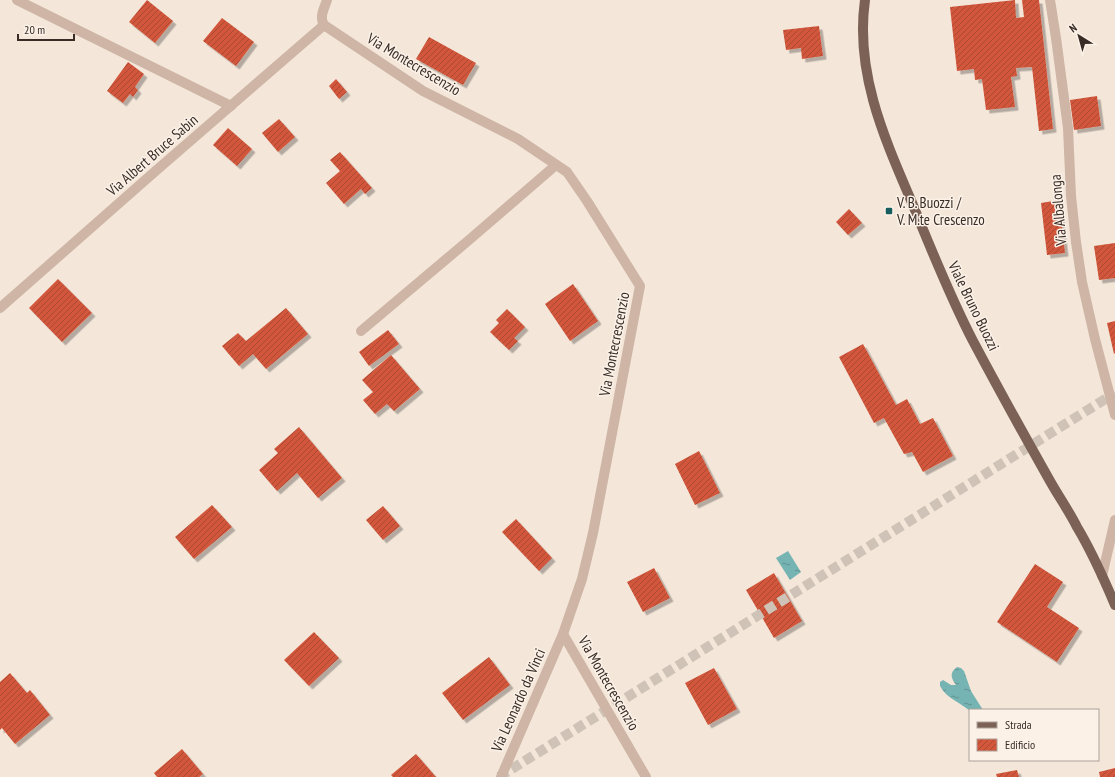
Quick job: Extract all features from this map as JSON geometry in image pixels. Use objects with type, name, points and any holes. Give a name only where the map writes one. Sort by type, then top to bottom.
[{"type":"main road","name":"Viale Bruno Buozzi","points":[[865,0],[862,22],[862,44],[865,67],[871,92],[890,152],[949,291],[972,340],[1050,482],[1079,530],[1115,605]]},
{"type":"street","points":[[17,0],[231,106]]},
{"type":"street","points":[[324,25],[322,14],[327,0]]},
{"type":"street","name":"Via Albalonga","points":[[1050,0],[1068,128],[1071,196],[1082,282],[1115,415]]},
{"type":"street","name":"Via Albert Bruce Sabin","points":[[0,308],[324,25]]},
{"type":"street","name":"Via Montecrescenzio","points":[[324,25],[423,91],[518,139],[568,172],[640,286],[591,543],[582,579],[563,634],[646,777]]},
{"type":"street","points":[[361,331],[556,165]]},
{"type":"street","points":[[1102,576],[1115,520]]},
{"type":"street","name":"Via Leonardo da Vinci","points":[[500,777],[563,634]]},
{"type":"water","points":[[788,551],[801,572],[790,580],[776,558]]},
{"type":"water","points":[[957,667],[964,671],[971,691],[982,709],[969,709],[969,710],[946,694],[940,686],[940,682],[943,680],[951,685],[956,685],[952,676],[953,671]]},
{"type":"building","points":[[147,0],[173,21],[155,43],[129,22]]},
{"type":"building","points":[[1015,0],[1016,18],[1024,17],[1022,0],[1039,0],[1053,129],[1039,131],[1032,67],[1016,68],[1017,76],[1011,77],[1015,107],[986,110],[982,79],[975,80],[974,69],[957,71],[950,7]]},
{"type":"building","points":[[222,18],[254,42],[236,66],[203,41]]},
{"type":"building","points":[[819,26],[823,56],[802,59],[801,48],[786,50],[783,30]]},
{"type":"building","points":[[429,37],[476,63],[463,85],[416,59]]},
{"type":"building","points":[[128,62],[144,74],[135,87],[138,90],[133,97],[130,94],[123,103],[107,91]]},
{"type":"building","points":[[336,79],[347,92],[339,99],[329,86]]},
{"type":"building","points":[[1097,96],[1101,126],[1074,130],[1070,100]]},
{"type":"building","points":[[279,119],[295,137],[278,152],[262,133]]},
{"type":"building","points":[[228,128],[252,149],[237,166],[213,145]]},
{"type":"building","points":[[340,152],[372,188],[365,194],[361,189],[344,204],[326,183],[340,171],[330,160]]},
{"type":"building","points":[[1059,200],[1065,253],[1047,255],[1041,203]]},
{"type":"building","points":[[849,209],[862,223],[848,235],[836,222]]},
{"type":"building","points":[[1115,243],[1115,278],[1099,280],[1094,246]]},
{"type":"building","points":[[58,279],[92,313],[62,342],[29,308]]},
{"type":"building","points":[[573,284],[598,321],[570,341],[545,304]]},
{"type":"building","points":[[286,308],[308,334],[266,369],[253,354],[239,366],[222,346],[238,333],[246,341]]},
{"type":"building","points":[[507,309],[525,327],[514,338],[518,341],[509,350],[490,332],[499,323],[496,320]]},
{"type":"building","points":[[1115,321],[1115,353],[1114,354],[1107,323]]},
{"type":"building","points":[[388,330],[399,344],[369,366],[359,352]]},
{"type":"building","points":[[863,344],[896,405],[907,399],[920,424],[933,418],[953,456],[923,472],[912,452],[904,454],[884,418],[874,423],[839,357]]},
{"type":"building","points":[[391,355],[420,389],[394,411],[387,404],[375,414],[363,400],[373,392],[362,380]]},
{"type":"building","points":[[299,427],[342,478],[318,498],[297,473],[277,491],[259,470],[278,453],[274,449]]},
{"type":"building","points":[[699,451],[720,493],[695,505],[675,464]]},
{"type":"building","points":[[212,505],[232,527],[194,559],[175,537]]},
{"type":"building","points":[[383,506],[400,526],[383,540],[366,520]]},
{"type":"building","points":[[516,519],[552,558],[539,571],[502,532]]},
{"type":"building","points":[[1035,564],[1063,582],[1047,607],[1079,628],[1057,662],[997,622]]},
{"type":"building","points":[[654,568],[670,598],[643,612],[627,582]]},
{"type":"building","points":[[774,573],[802,621],[774,638],[746,590]]},
{"type":"building","points":[[314,632],[339,658],[309,686],[284,660]]},
{"type":"building","points":[[489,657],[510,685],[463,720],[442,693]]},
{"type":"building","points":[[714,668],[737,709],[708,725],[685,683]]},
{"type":"building","points":[[10,673],[27,693],[30,690],[50,715],[15,744],[2,728],[0,730],[0,682]]},
{"type":"building","points":[[182,749],[203,774],[199,777],[157,777],[154,773]]},
{"type":"building","points":[[416,754],[436,777],[393,777],[391,775]]},
{"type":"building","points":[[1115,768],[1115,777],[1100,777],[1099,772]]},
{"type":"building","points":[[1017,770],[1019,777],[997,777],[996,774]]},
{"type":"tunnel","points":[[499,777],[1115,393]]},
{"type":"place","name":"V. B. Buozzi / V. M.te Crescenzo","points":[[889,211]]}]
